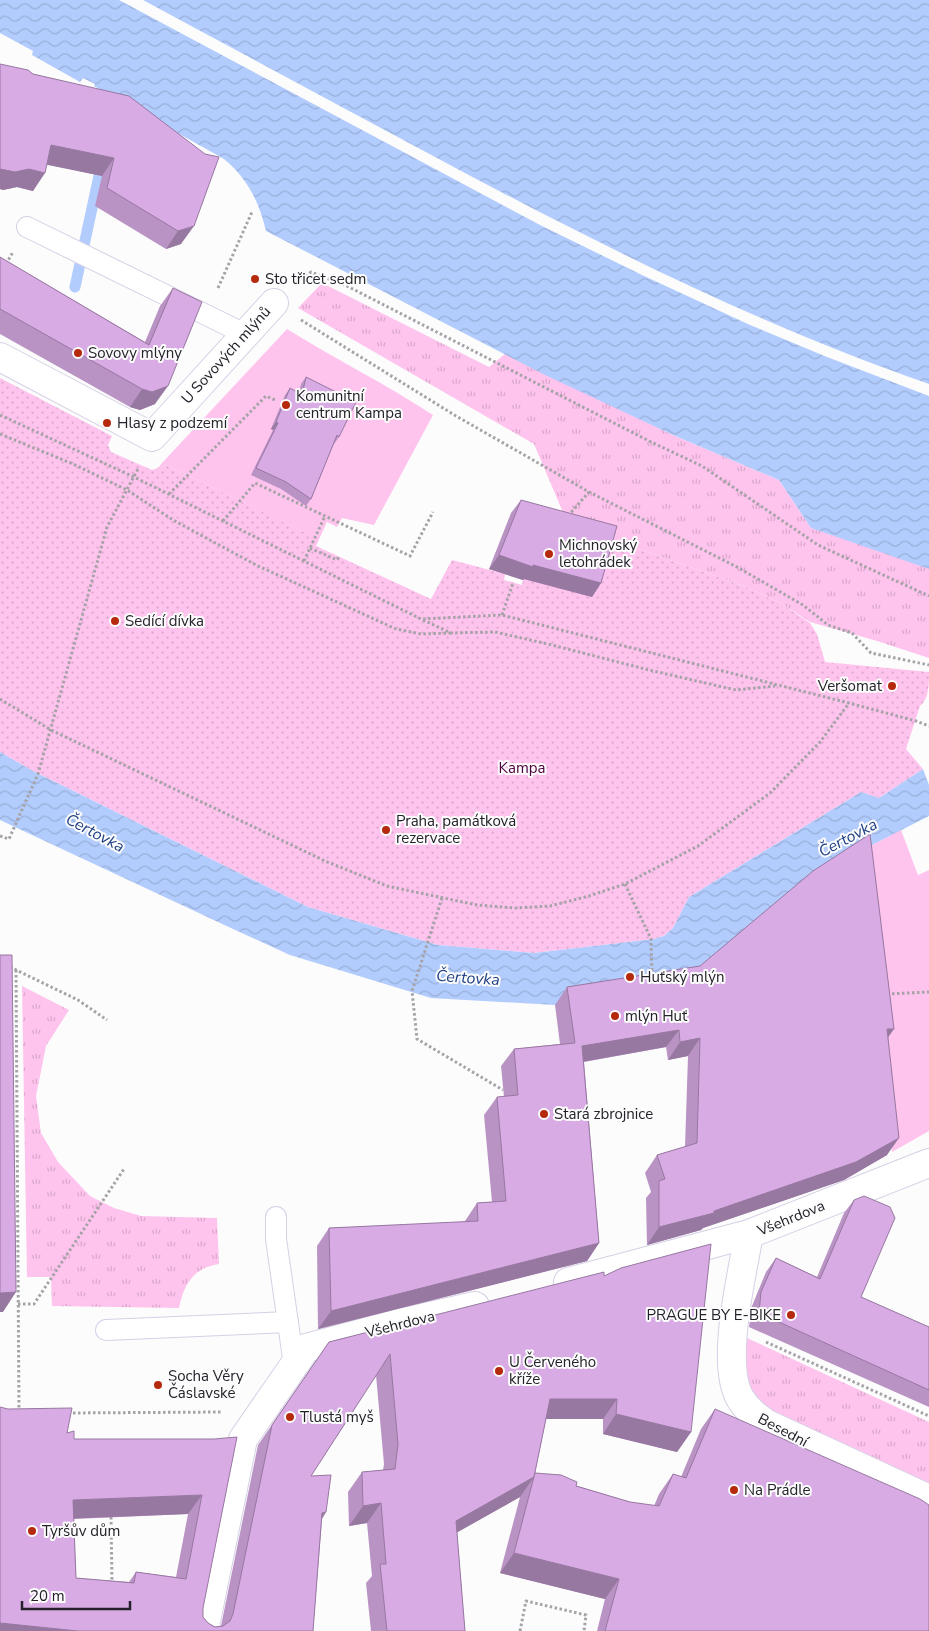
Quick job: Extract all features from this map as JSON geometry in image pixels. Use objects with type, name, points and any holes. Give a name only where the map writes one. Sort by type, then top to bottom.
[{"type":"street","name":"U Sovových mlýnů","points":[[0,357],[152,436],[274,303]]},
{"type":"street","name":"Všehrdova","points":[[545,1288],[749,1234],[929,1163]]},
{"type":"street","name":"Besední","points":[[749,1234],[730,1357],[739,1397],[750,1412],[768,1424],[929,1499]]},
{"type":"street","name":"Všehrdova","points":[[204,1631],[243,1439],[306,1348],[396,1324],[498,1301]]},
{"type":"lane","points":[[27,227],[245,334]]},
{"type":"lane","points":[[276,1217],[276,1239],[294,1366]]},
{"type":"lane","points":[[106,1330],[288,1322]]},
{"type":"path","points":[[207,314],[252,212]]},
{"type":"path","points":[[929,596],[818,545],[702,466],[347,286],[311,272],[274,303],[456,416],[589,492],[803,604],[828,625],[852,633],[872,653],[929,665]]},
{"type":"path","points":[[169,494],[266,396],[276,400]]},
{"type":"path","points":[[0,415],[134,477],[421,620],[451,633]]},
{"type":"path","points":[[0,434],[73,464],[127,490],[173,520],[256,565],[396,629],[420,634],[495,632],[736,690],[778,686]]},
{"type":"path","points":[[0,836],[10,839],[38,774],[106,527],[134,477]]},
{"type":"path","points":[[223,521],[255,483],[410,556],[433,512]]},
{"type":"path","points":[[565,519],[589,492]]},
{"type":"path","points":[[304,561],[326,516]]},
{"type":"path","points":[[310,548],[337,560],[339,557]]},
{"type":"path","points":[[502,614],[513,583]]},
{"type":"path","points":[[421,620],[502,614],[849,703],[929,726]]},
{"type":"path","points":[[0,699],[51,730],[325,861],[387,886],[477,905],[515,908],[550,906],[590,896],[624,884],[698,846],[770,792],[820,742],[849,703]]},
{"type":"path","points":[[624,884],[651,939],[652,979]]},
{"type":"path","points":[[442,898],[412,991],[417,1039],[504,1090]]},
{"type":"path","points":[[8,966],[78,1000],[107,1020]]},
{"type":"path","points":[[16,970],[19,1414]]},
{"type":"path","points":[[880,994],[929,992]]},
{"type":"path","points":[[18,1304],[34,1304],[124,1168]]},
{"type":"path","points":[[761,1339],[929,1416]]},
{"type":"path","points":[[66,1413],[209,1412]]},
{"type":"path","points":[[111,1517],[112,1592]]},
{"type":"path","points":[[520,1631],[526,1601],[586,1615],[584,1631]]},
{"type":"green space","points":[[322,283],[489,367],[505,354],[673,435],[779,480],[811,528],[929,567],[929,658],[810,622],[782,604],[744,586],[633,547],[606,544],[570,529],[534,444],[298,308]]},
{"type":"green space","points":[[287,329],[433,415],[374,525],[342,518],[337,527],[327,522],[316,546],[318,539],[162,463]]},
{"type":"green space","name":"Kampa","points":[[0,378],[112,436],[108,445],[111,452],[152,470],[158,468],[162,463],[319,539],[316,546],[431,599],[452,560],[505,574],[504,580],[522,585],[523,579],[607,539],[744,586],[782,604],[810,623],[817,634],[825,662],[929,672],[927,696],[920,706],[906,749],[923,769],[879,798],[861,792],[689,897],[673,928],[664,936],[654,939],[534,953],[438,945],[308,907],[33,771],[0,752]]},
{"type":"green space","points":[[901,830],[918,875],[929,870],[929,1131],[892,1152],[862,850]]},
{"type":"green space","points":[[22,986],[69,1010],[46,1046],[36,1096],[41,1133],[58,1162],[90,1196],[114,1208],[141,1216],[217,1218],[219,1264],[202,1269],[191,1278],[179,1308],[52,1306],[51,1277],[27,1277]]},
{"type":"green space","points":[[747,1338],[929,1422],[929,1483],[774,1414],[757,1397],[748,1381],[745,1363],[745,1339]]},
{"type":"water","points":[[0,0],[119,0],[540,225],[642,275],[750,325],[929,396],[929,569],[811,528],[779,480],[673,435],[545,375],[266,231],[260,210],[246,183],[224,159],[94,86],[95,84],[83,78],[80,82],[32,55],[33,51],[0,33]]},
{"type":"water","points":[[143,0],[929,0],[929,384],[799,334],[608,247],[484,183]]},
{"type":"water","name":"Čertovka","points":[[0,752],[33,771],[308,907],[438,945],[534,953],[654,939],[664,936],[673,928],[689,897],[861,792],[879,798],[923,769],[929,785],[929,816],[862,850],[703,971],[555,1005],[431,998],[290,955],[0,820]]},
{"type":"building","points":[[0,64],[28,70],[33,74],[129,96],[205,154],[219,157],[194,226],[178,231],[107,188],[114,158],[51,145],[45,173],[29,169],[15,172],[0,169]]},
{"type":"building","points":[[0,257],[149,345],[173,288],[202,302],[168,386],[152,392],[142,389],[0,309]]},
{"type":"building","points":[[306,377],[356,402],[339,437],[337,435],[311,499],[286,482],[256,468],[278,423],[276,422],[290,388],[302,395]]},
{"type":"building","name":"Michnovský letohrádek","points":[[521,500],[617,526],[601,583],[533,565],[533,567],[499,555]]},
{"type":"building","points":[[870,834],[894,1029],[887,1029],[899,1138],[856,1162],[714,1211],[714,1213],[659,1227],[659,1181],[665,1179],[657,1155],[697,1143],[700,1038],[680,1042],[679,1030],[582,1046],[599,1243],[331,1311],[329,1228],[478,1221],[477,1203],[506,1201],[497,1097],[518,1095],[514,1049],[575,1043],[567,987],[700,966],[813,871]]},
{"type":"building","points":[[0,955],[12,955],[16,1292],[0,1293]]},
{"type":"building","points":[[864,1196],[890,1207],[895,1218],[861,1297],[929,1327],[929,1390],[759,1313],[761,1292],[776,1258],[820,1279],[854,1200]]},
{"type":"building","points":[[711,1244],[691,1432],[616,1414],[617,1399],[550,1399],[534,1477],[456,1521],[465,1631],[387,1631],[380,1564],[386,1564],[381,1503],[363,1506],[362,1472],[395,1469],[398,1444],[390,1354],[311,1476],[331,1475],[326,1512],[322,1513],[313,1631],[78,1631],[0,1623],[0,1407],[8,1409],[72,1408],[67,1433],[74,1431],[74,1439],[214,1439],[237,1437],[203,1608],[203,1617],[208,1623],[215,1627],[223,1626],[230,1621],[233,1614],[272,1425],[329,1342],[604,1272],[604,1276],[621,1268]],"holes":[[[202,1495],[186,1579],[136,1572],[134,1583],[76,1578],[73,1500]]]},
{"type":"building","points":[[715,1409],[920,1499],[929,1505],[929,1631],[605,1631],[619,1579],[514,1553],[535,1473],[561,1475],[577,1482],[576,1486],[630,1502],[659,1506],[673,1474],[686,1478]]},
{"type":"waterway","points":[[75,287],[102,162]]},
{"type":"place","name":"Sto třicet sedm","points":[[255,279]]},
{"type":"place","name":"Sovovy mlýny","points":[[78,353]]},
{"type":"place","name":"Komunitní centrum Kampa","points":[[286,405]]},
{"type":"place","name":"Hlasy z podzemí","points":[[107,423]]},
{"type":"place","name":"Michnovský letohrádek","points":[[549,554]]},
{"type":"place","name":"Sedící dívka","points":[[115,621]]},
{"type":"place","name":"Veršomat","points":[[892,686]]},
{"type":"place","name":"Praha, památková rezervace","points":[[386,830]]},
{"type":"place","name":"Huťský mlýn","points":[[630,977]]},
{"type":"place","name":"mlýn Huť","points":[[615,1016]]},
{"type":"place","name":"Stará zbrojnice","points":[[544,1114]]},
{"type":"place","name":"PRAGUE BY E-BIKE","points":[[791,1315]]},
{"type":"place","name":"U Červeného kříže","points":[[499,1371]]},
{"type":"place","name":"Socha Věry Čáslavské","points":[[158,1385]]},
{"type":"place","name":"Tlustá myš","points":[[290,1417]]},
{"type":"place","name":"Na Prádle","points":[[734,1490]]},
{"type":"place","name":"Tyršův dům","points":[[32,1531]]}]
